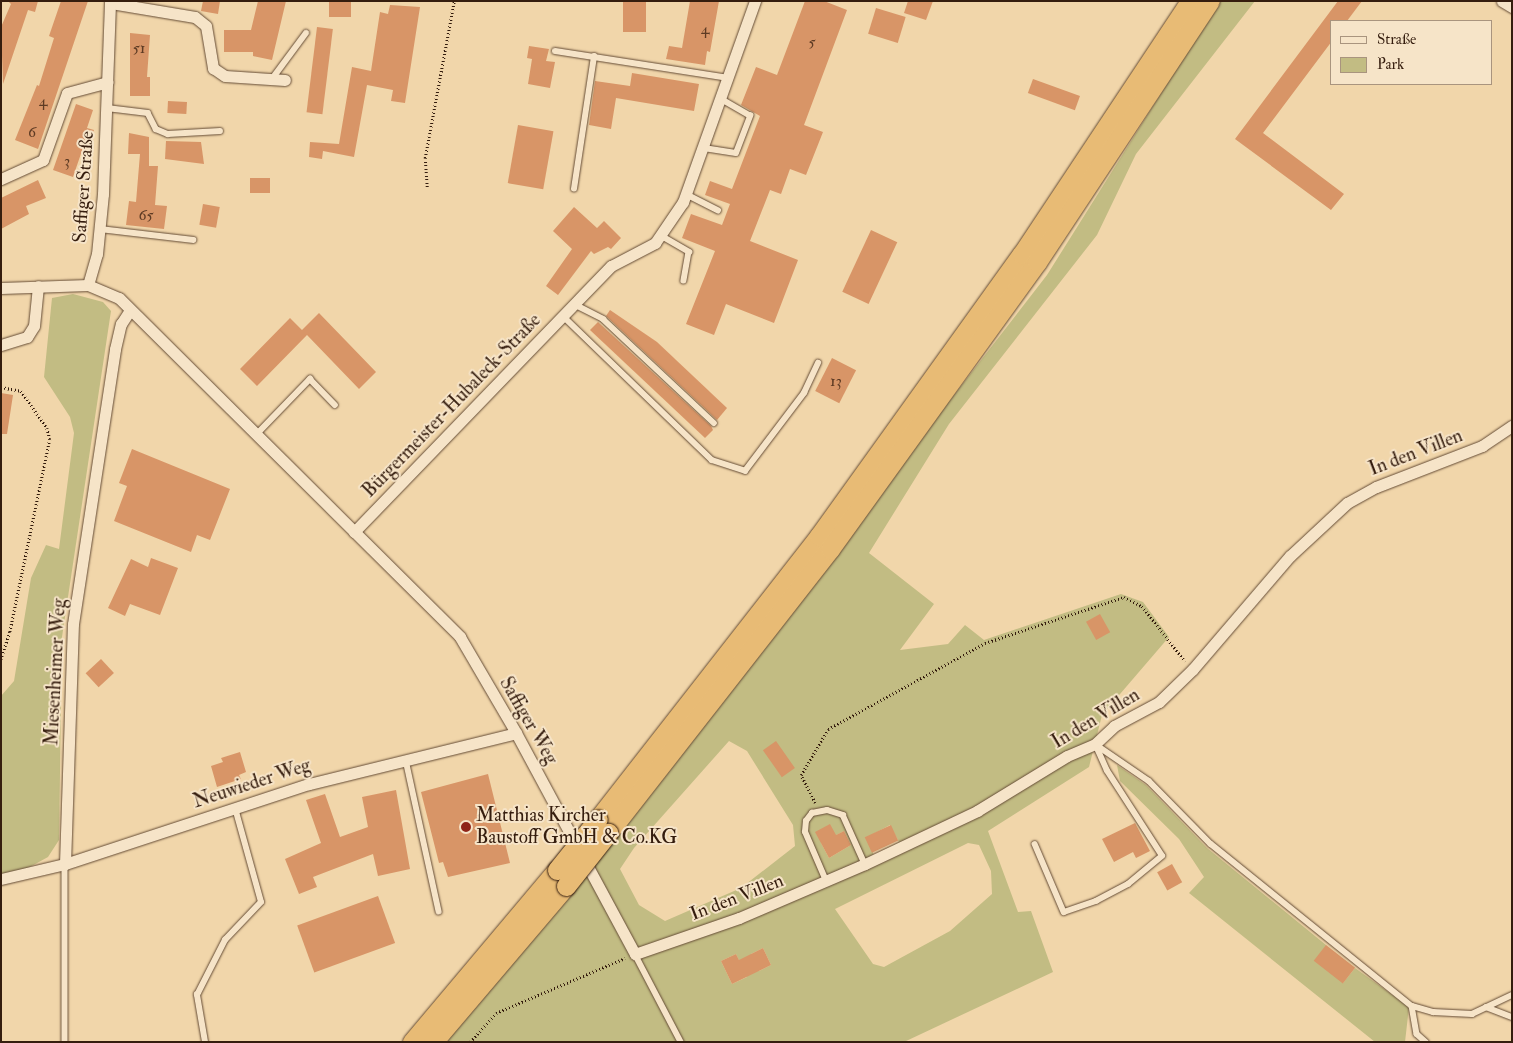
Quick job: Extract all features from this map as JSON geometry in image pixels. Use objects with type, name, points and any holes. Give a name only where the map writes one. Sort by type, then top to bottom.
[{"type":"highway","points":[[603,826],[819,536],[1022,254],[1190,1]]},
{"type":"highway","points":[[433,1042],[561,878],[836,541],[1037,262],[1210,1]]},
{"type":"highway","points":[[412,1042],[561,878]]},
{"type":"street","name":"Bürgermeister-Hubaleck-Straße","points":[[354,532],[610,266],[655,243],[686,194],[755,1]]},
{"type":"street","points":[[1502,1],[1512,7]]},
{"type":"street","name":"Saffiger Straße","points":[[88,285],[97,254],[100,229],[112,2],[195,17],[206,26],[211,67],[225,76],[285,80]]},
{"type":"street","points":[[1,179],[43,160],[67,94],[108,82]]},
{"type":"street","points":[[1,288],[88,285],[118,298],[354,532]]},
{"type":"street","points":[[1,345],[27,337],[34,326],[38,286]]},
{"type":"street","name":"Miesenheimer Weg","points":[[64,864],[73,624],[115,348],[121,324],[130,310]]},
{"type":"street","name":"In den Villen","points":[[636,954],[739,918],[865,864],[977,811],[1067,756],[1095,744],[1114,726],[1159,702],[1193,669],[1290,556],[1347,503],[1376,486],[1482,446],[1512,426]]},
{"type":"street","name":"Saffiger Weg","points":[[354,532],[460,637],[516,733],[636,954]]},
{"type":"street","name":"Neuwieder Weg","points":[[1,879],[64,864],[309,784],[516,733]]},
{"type":"lane","points":[[272,79],[306,33]]},
{"type":"lane","points":[[555,51],[729,78]]},
{"type":"lane","points":[[574,189],[594,57]]},
{"type":"lane","points":[[704,148],[736,153],[750,116],[721,99]]},
{"type":"lane","points":[[107,108],[148,113],[156,129],[168,134],[220,131]]},
{"type":"lane","points":[[686,194],[718,210]]},
{"type":"lane","points":[[100,229],[193,240]]},
{"type":"lane","points":[[660,235],[689,252],[684,280]]},
{"type":"lane","points":[[574,304],[603,319],[714,423]]},
{"type":"lane","points":[[563,316],[712,460],[745,471],[804,393],[818,363]]},
{"type":"lane","points":[[256,435],[310,379],[335,405]]},
{"type":"lane","points":[[1035,844],[1064,912],[1096,902],[1128,884],[1162,856],[1107,771],[1095,744]]},
{"type":"lane","points":[[1095,744],[1149,781],[1211,844],[1412,1006],[1433,1012],[1472,1014],[1512,995]]},
{"type":"lane","points":[[406,760],[439,911]]},
{"type":"lane","points":[[205,1042],[197,995],[225,940],[261,902],[234,808]]},
{"type":"lane","points":[[826,881],[805,832],[808,816],[819,810],[835,811],[847,820],[865,864]]},
{"type":"lane","name":"Miesenheimer Weg","points":[[64,864],[65,1042]]},
{"type":"lane","points":[[636,954],[681,1042]]},
{"type":"lane","points":[[1412,1006],[1417,1034],[1426,1042]]},
{"type":"lane","points":[[1486,1007],[1512,1017]]},
{"type":"path","points":[[427,187],[425,158],[454,1]]},
{"type":"path","points":[[1,386],[21,391],[47,428],[50,439],[10,632],[1,660]]},
{"type":"path","points":[[819,810],[801,775],[828,729],[984,643],[1124,597],[1142,606],[1160,633],[1193,669]]},
{"type":"path","points":[[470,1042],[496,1013],[636,954]]},
{"type":"green space","points":[[1219,1],[1255,1],[1136,154],[1097,235],[949,424],[869,553],[934,604],[900,650],[948,644],[965,625],[984,640],[1121,594],[1143,602],[1169,637],[1102,715],[1089,767],[988,831],[1018,912],[1031,911],[1053,972],[904,1042],[444,1042],[847,533],[1047,275]],"holes":[[[729,741],[747,751],[793,825],[795,846],[741,888],[665,921],[639,905],[620,869],[634,848]],[[890,825],[899,842],[874,855],[866,838]],[[844,831],[851,845],[829,858],[821,843]],[[968,843],[979,845],[991,871],[992,894],[950,931],[884,967],[873,964],[835,909]],[[763,948],[771,965],[759,971],[751,954]],[[736,954],[747,977],[732,984],[721,961]]]},
{"type":"green space","points":[[73,294],[103,302],[111,311],[62,637],[59,840],[48,857],[28,868],[1,874],[1,696],[14,681],[31,578],[46,545],[59,549],[74,433],[70,417],[44,377],[52,298]]},
{"type":"green space","points":[[1117,765],[1146,785],[1207,848],[1326,945],[1343,983],[1355,968],[1409,1007],[1405,1042],[1375,1042],[1189,893],[1204,877],[1179,839],[1120,781]]},
{"type":"building","points":[[8,1],[38,1],[35,12],[28,10],[3,84],[1,27],[11,4]]},
{"type":"building","points":[[61,1],[88,1],[38,149],[15,140],[37,85],[39,86],[54,38],[49,36]]},
{"type":"building","points":[[203,1],[220,1],[218,14],[201,11]]},
{"type":"building","points":[[258,1],[286,1],[272,60],[253,56],[253,52],[224,52],[224,30],[251,30]]},
{"type":"building","points":[[329,1],[351,1],[351,17],[329,17]]},
{"type":"building","points":[[623,1],[646,1],[646,32],[623,32]]},
{"type":"building","points":[[690,1],[719,1],[710,52],[707,51],[705,65],[666,59],[669,46],[682,48]]},
{"type":"building","points":[[805,1],[824,1],[847,10],[804,125],[823,132],[806,175],[790,169],[781,194],[770,190],[750,241],[798,260],[774,323],[726,304],[714,335],[686,324],[715,251],[682,238],[691,214],[722,225],[730,204],[705,195],[710,181],[732,189],[760,116],[741,105],[756,67],[777,75]]},
{"type":"building","points":[[908,1],[933,1],[926,20],[904,13]]},
{"type":"building","points":[[1338,1],[1362,1],[1348,20],[1330,20],[1330,44],[1263,133],[1344,194],[1331,210],[1235,139]]},
{"type":"building","points":[[390,5],[420,7],[405,103],[391,101],[393,90],[367,85],[354,157],[323,151],[322,159],[309,157],[310,142],[339,144],[352,67],[371,71],[380,12],[388,14]]},
{"type":"building","points":[[876,8],[906,17],[898,43],[868,34]]},
{"type":"building","points":[[317,27],[333,29],[322,114],[307,112]]},
{"type":"building","points":[[130,33],[150,35],[147,77],[150,77],[150,96],[130,96]]},
{"type":"building","points":[[529,46],[549,49],[546,61],[555,62],[550,88],[528,84],[532,59],[527,58]]},
{"type":"building","points":[[632,73],[699,84],[694,111],[616,98],[611,129],[589,125],[595,81],[630,86]]},
{"type":"building","points":[[1033,79],[1080,96],[1075,110],[1028,93]]},
{"type":"building","points":[[168,101],[187,102],[186,114],[167,113]]},
{"type":"building","points":[[76,104],[93,110],[87,128],[94,130],[89,143],[85,142],[73,177],[53,170]]},
{"type":"building","points":[[518,125],[553,131],[543,189],[508,183]]},
{"type":"building","points":[[129,133],[149,137],[149,166],[158,166],[155,205],[167,206],[164,229],[126,225],[129,201],[136,202],[140,154],[128,154]]},
{"type":"building","points":[[166,141],[201,142],[204,164],[165,159]]},
{"type":"building","points":[[250,178],[270,178],[270,193],[250,193]]},
{"type":"building","points":[[38,180],[46,198],[26,206],[29,214],[1,229],[1,198]]},
{"type":"building","points":[[203,204],[220,207],[216,228],[199,225]]},
{"type":"building","points":[[574,207],[597,228],[604,221],[621,238],[611,249],[608,247],[594,254],[591,251],[558,295],[546,286],[572,249],[553,231]]},
{"type":"building","points":[[871,230],[897,242],[869,304],[842,292]]},
{"type":"building","points":[[610,310],[657,342],[727,408],[717,420],[606,316]]},
{"type":"building","points":[[319,313],[376,372],[359,389],[307,335],[257,386],[240,369],[290,318],[302,330]]},
{"type":"building","points":[[598,322],[711,426],[713,430],[705,438],[590,330]]},
{"type":"building","points":[[832,358],[856,370],[839,403],[815,391]]},
{"type":"building","points":[[1,393],[13,395],[7,434],[1,434]]},
{"type":"building","points":[[132,449],[230,489],[210,540],[197,535],[191,552],[114,521],[127,486],[119,483]]},
{"type":"building","points":[[151,558],[178,568],[160,615],[130,604],[125,616],[108,608],[131,559],[148,567]]},
{"type":"building","points":[[1100,614],[1110,632],[1096,640],[1086,622]]},
{"type":"building","points":[[101,659],[114,673],[99,687],[86,673]]},
{"type":"building","points":[[776,741],[795,768],[782,777],[763,750]]},
{"type":"building","points":[[240,752],[246,772],[239,775],[241,779],[217,787],[211,766],[223,762],[221,758]]},
{"type":"building","name":"Matthias Kircher Baustoff GmbH & Co.KG","points":[[488,774],[510,863],[448,877],[443,862],[439,863],[421,792]]},
{"type":"building","points":[[396,790],[410,869],[378,876],[373,854],[313,877],[317,887],[299,894],[285,859],[321,843],[306,800],[325,794],[340,837],[368,827],[362,797]]},
{"type":"building","points":[[1135,823],[1150,851],[1136,858],[1133,852],[1114,862],[1102,839]]},
{"type":"building","points":[[830,824],[836,835],[844,831],[851,845],[829,858],[815,832]]},
{"type":"building","points":[[891,825],[898,840],[872,853],[865,837]]},
{"type":"building","points":[[1172,864],[1182,882],[1167,891],[1157,872]]},
{"type":"building","points":[[378,896],[395,943],[314,972],[297,925]]},
{"type":"building","points":[[1326,945],[1355,968],[1343,984],[1314,961]]},
{"type":"building","points":[[763,948],[771,965],[732,984],[721,961],[736,954],[739,960]]},
{"type":"place","name":"Matthias Kircher Baustoff GmbH & Co.KG","points":[[466,827]]}]
